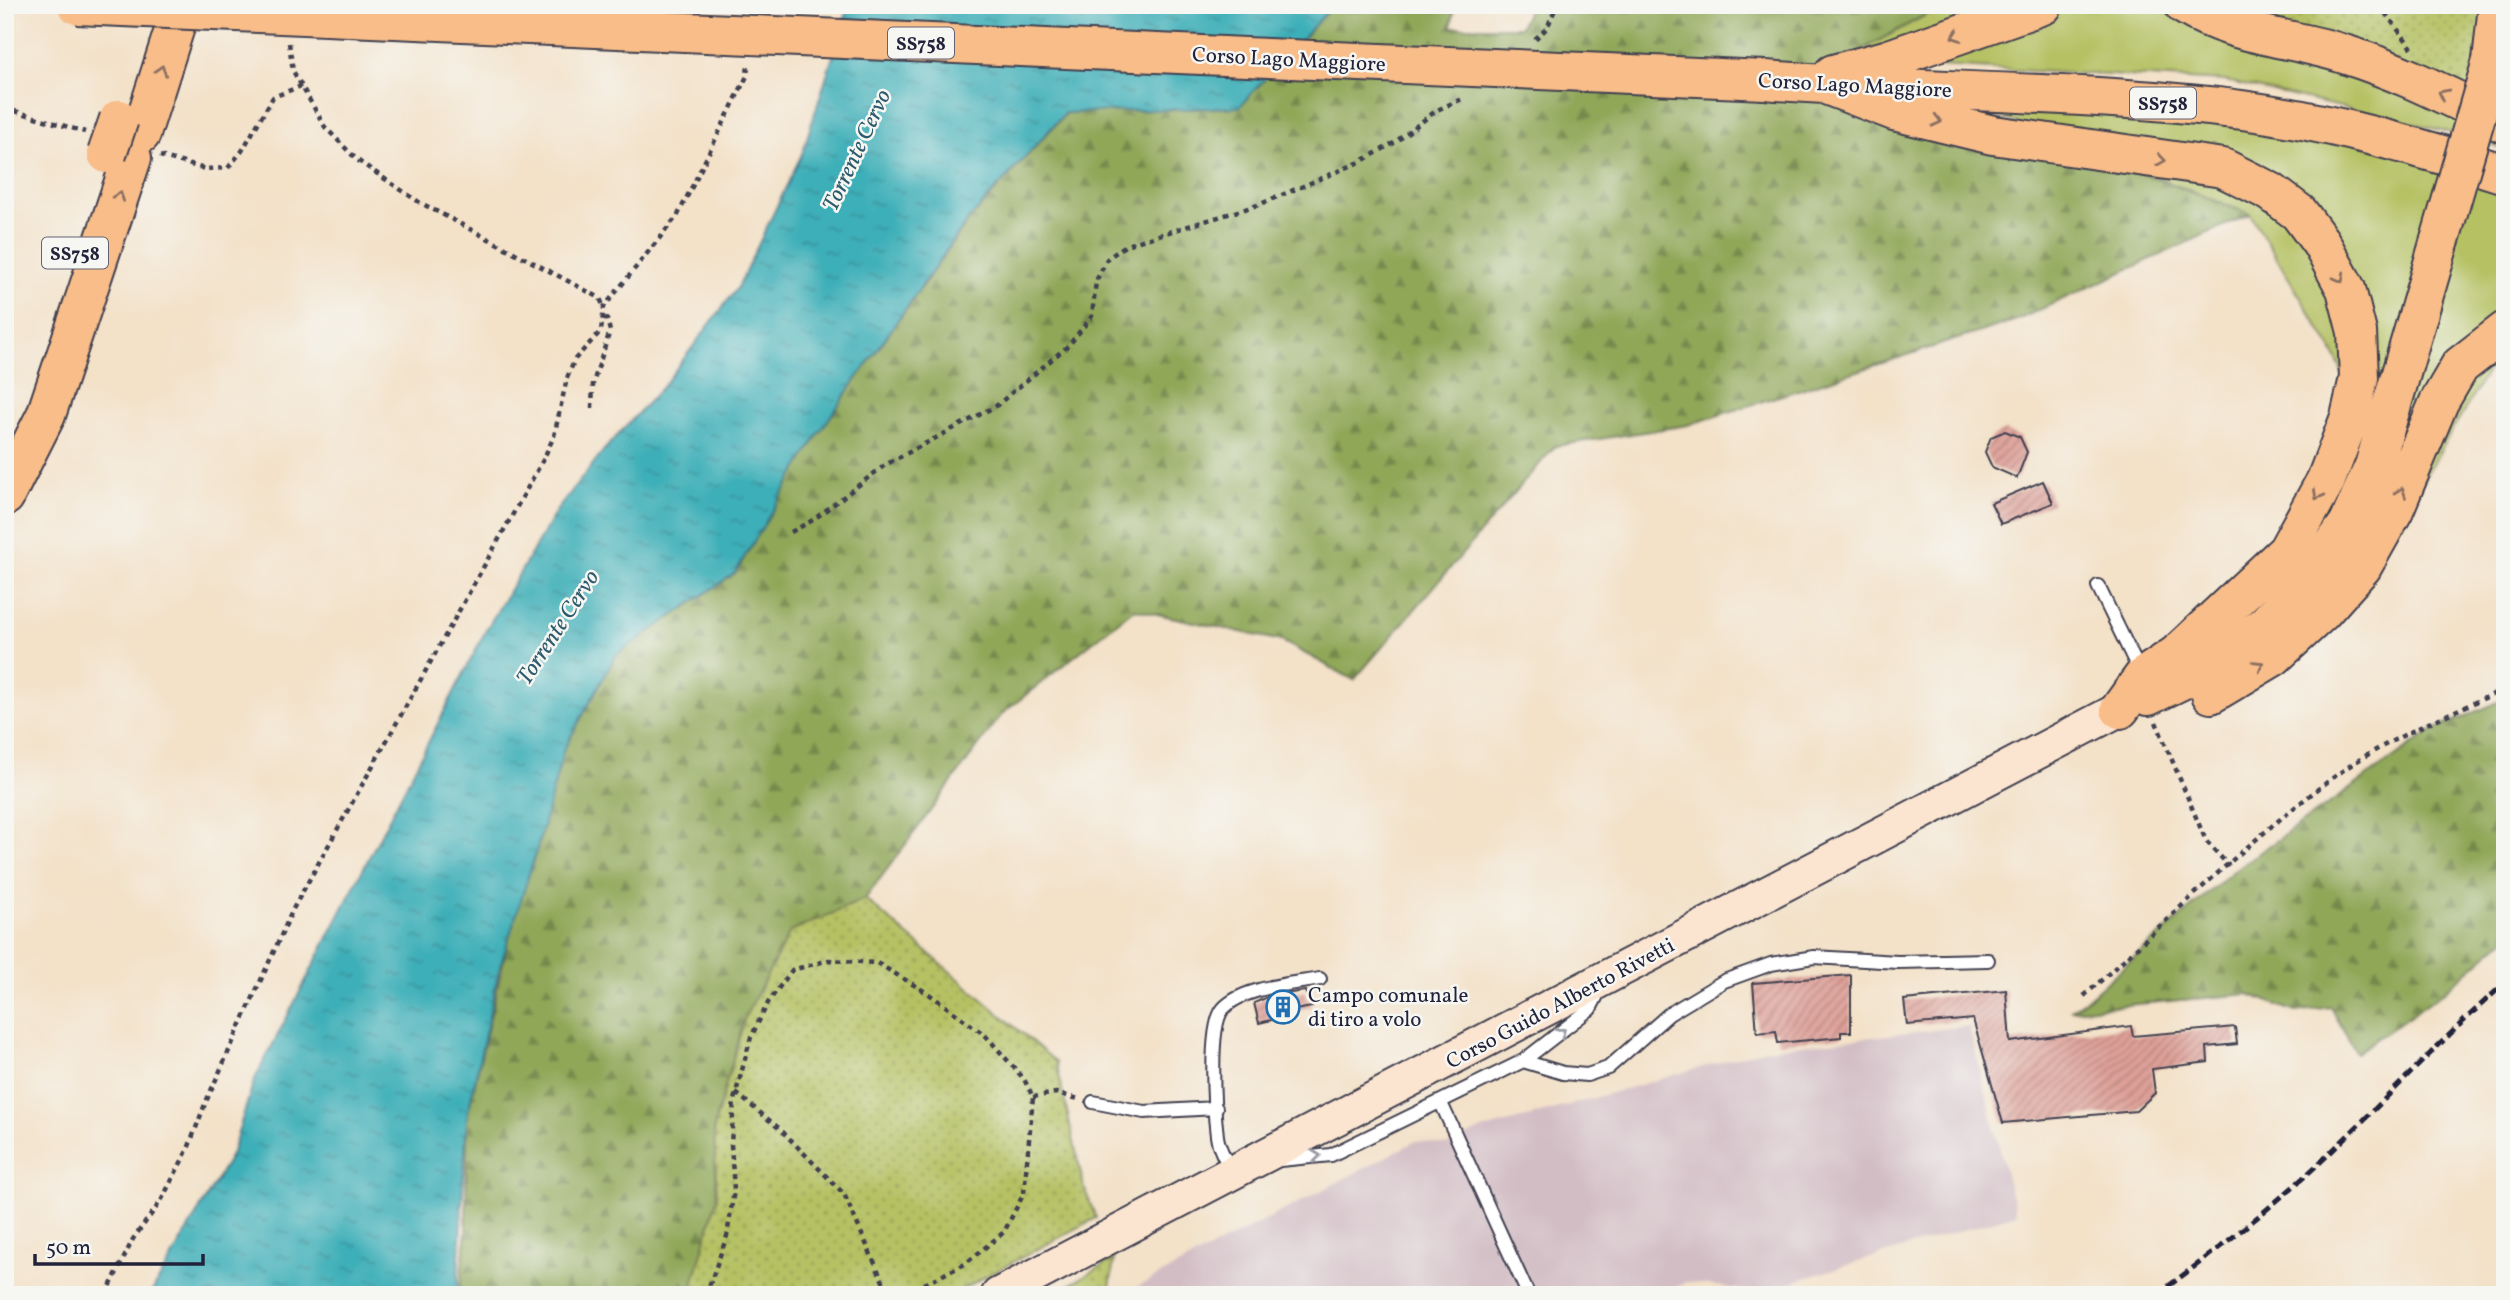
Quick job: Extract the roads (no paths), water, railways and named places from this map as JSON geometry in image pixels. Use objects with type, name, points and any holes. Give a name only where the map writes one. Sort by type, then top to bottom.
[{"type":"highway","name":"Corso Lago Maggiore","points":[[77,5],[2107,99],[2243,110],[2344,129],[2501,174]]},
{"type":"highway","name":"SS758","points":[[5,446],[20,417],[125,142],[156,5]]},
{"type":"highway","points":[[5,496],[46,415],[125,142],[181,5]]},
{"type":"highway","points":[[1797,83],[1889,59],[2043,5]]},
{"type":"highway","points":[[2184,5],[2208,20],[2345,54],[2398,72],[2505,124]]},
{"type":"highway","points":[[2138,713],[2217,663],[2267,623],[2314,573],[2349,523],[2374,467],[2492,61],[2498,5]]},
{"type":"highway","points":[[1797,83],[1993,135],[2223,168],[2271,192],[2299,213],[2328,254],[2346,289],[2357,332],[2359,378],[2350,417],[2326,480],[2287,551],[2176,655],[2143,677],[2138,713]]},
{"type":"highway","points":[[2138,713],[2212,694],[2273,657],[2322,612],[2362,567],[2394,510],[2439,402],[2460,366],[2505,331]]},
{"type":"main road","name":"Corso Guido Alberto Rivetti","points":[[998,1295],[1605,980],[2138,713]]},
{"type":"lane","points":[[2098,586],[2143,677]]},
{"type":"lane","points":[[1523,1061],[1563,1073],[1587,1075],[1608,1068],[1669,1014],[1724,981],[1771,964],[1814,957],[1898,962],[1988,960]]},
{"type":"lane","points":[[1320,979],[1250,992],[1224,1008],[1216,1025],[1217,1139],[1240,1168],[1331,1155],[1523,1061],[1590,1009],[1605,980]]},
{"type":"lane","points":[[1093,1102],[1144,1112],[1216,1108]]},
{"type":"lane","points":[[1441,1103],[1528,1294]]},
{"type":"water","name":"Torrente Cervo","points":[[849,5],[1333,5],[1239,107],[1065,113],[967,221],[819,433],[735,573],[616,655],[564,749],[537,849],[499,970],[467,1117],[457,1295],[150,1295],[231,1155],[254,1081],[486,630],[557,510],[604,450],[663,386],[738,287],[802,154]]},
{"type":"railway","points":[[2156,1295],[2291,1189],[2505,983]]},
{"type":"place","name":"Campo comunale di tiro a volo","points":[[1283,1007]]}]
